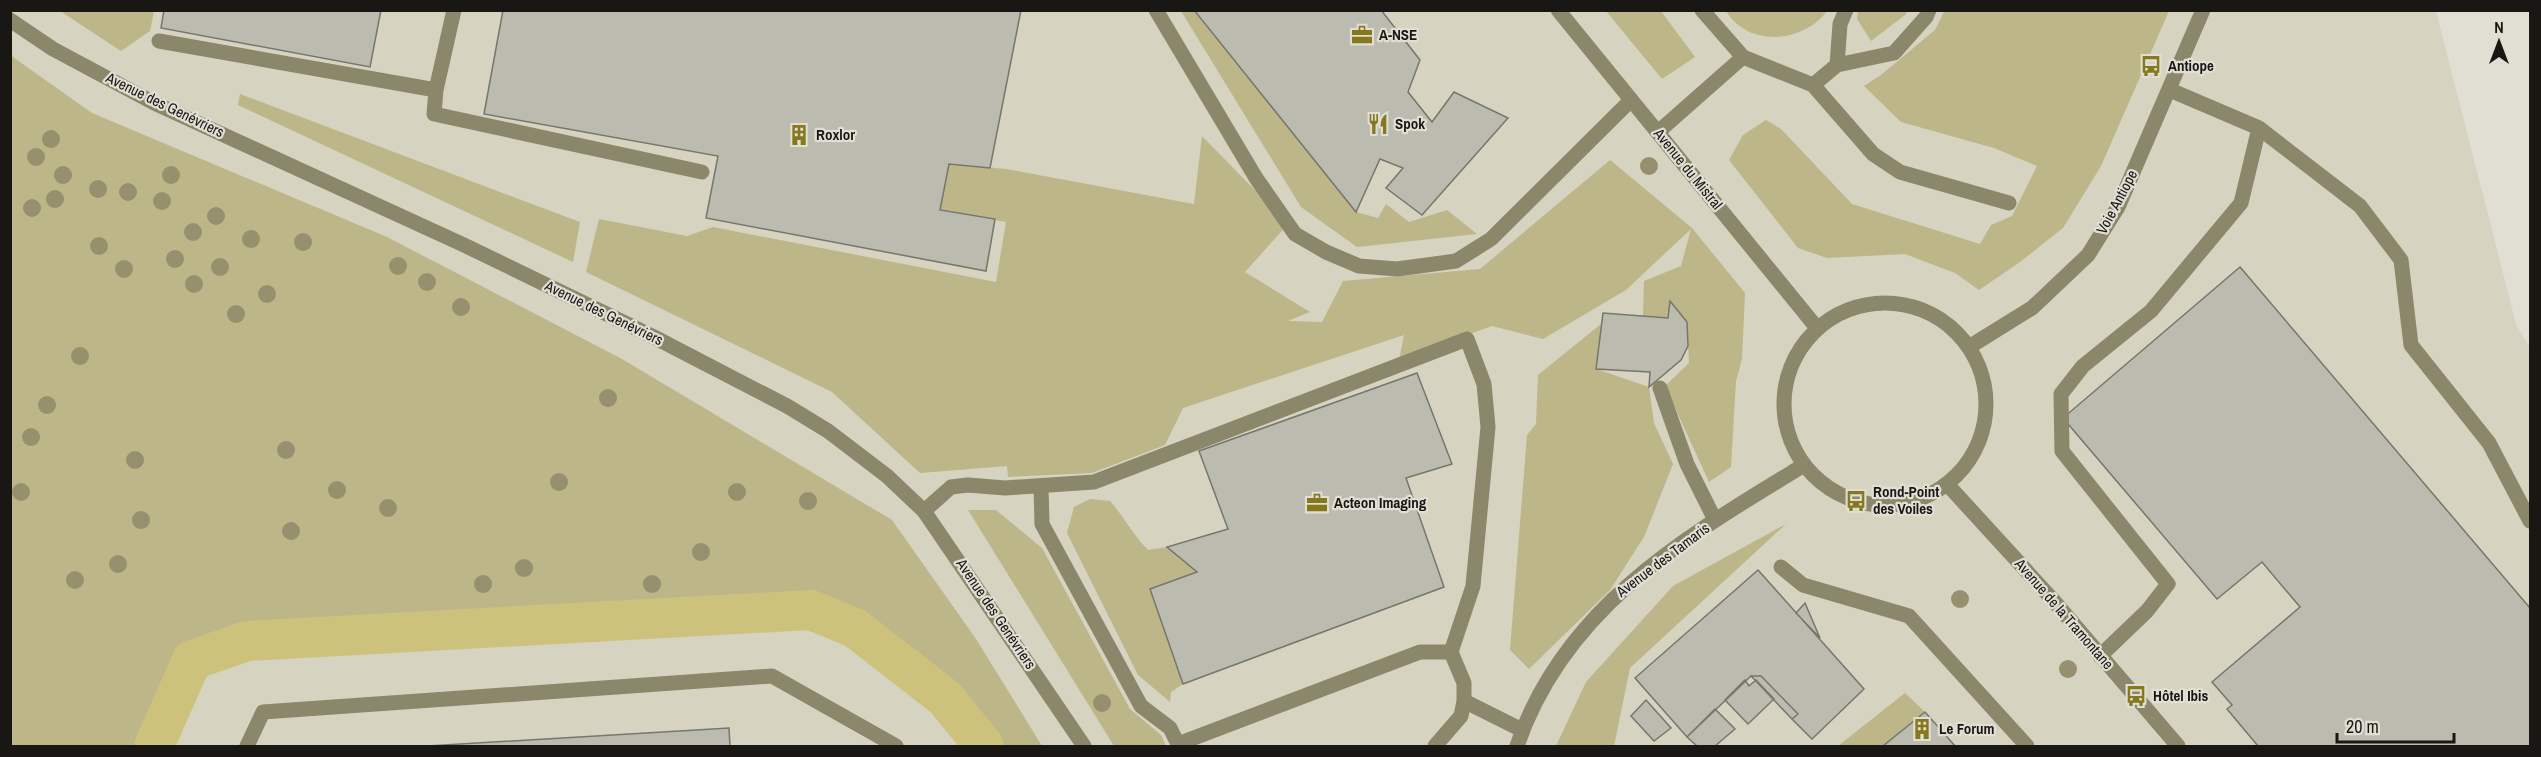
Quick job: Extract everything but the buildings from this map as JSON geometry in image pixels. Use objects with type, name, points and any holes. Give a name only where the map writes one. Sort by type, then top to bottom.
[{"type":"street","points":[[454,10],[436,90],[434,114],[702,172]]},
{"type":"street","points":[[1156,10],[1256,178],[1295,234],[1326,252],[1359,266],[1397,269],[1455,261],[1491,239],[1631,100]]},
{"type":"street","name":"Avenue du Mistral","points":[[1558,10],[1817,328]]},
{"type":"street","points":[[1702,10],[1743,57],[1813,85],[1873,154],[1900,172],[2009,203]]},
{"type":"street","points":[[1837,65],[1840,24],[1846,10]]},
{"type":"street","points":[[1813,85],[1837,65],[1894,52],[1929,10]]},
{"type":"street","name":"Voie Antiope","points":[[1969,346],[2032,308],[2088,255],[2118,207],[2203,10]]},
{"type":"street","name":"Avenue des Genévriers","points":[[10,20],[53,49],[154,103],[464,245],[651,336],[787,406],[828,431],[887,476],[924,511],[1084,747]]},
{"type":"street","points":[[159,41],[436,90]]},
{"type":"street","points":[[1658,132],[1743,57]]},
{"type":"street","points":[[2170,90],[2259,128],[2360,206],[2402,260],[2412,345],[2489,443],[2530,521]]},
{"type":"street","points":[[2100,656],[2147,611],[2168,584],[2062,451],[2061,394],[2083,366],[2151,311],[2241,203],[2259,128]]},
{"type":"street","points":[[1869,303],[1898,303],[1925,311],[1950,326],[1969,346],[1981,369],[1987,394],[1986,420],[1978,444],[1965,466],[1947,484],[1919,500],[1888,505],[1856,501],[1827,488],[1804,465],[1791,443],[1784,419],[1783,394],[1789,369],[1801,346],[1817,328],[1841,312],[1869,303]]},
{"type":"street","points":[[924,511],[951,487],[968,485],[1005,488],[1094,482],[1467,339],[1484,384],[1488,427],[1473,586],[1451,652],[1464,683],[1464,701],[1461,716],[1435,747]]},
{"type":"street","points":[[1660,388],[1687,464],[1715,520]]},
{"type":"street","name":"Avenue des Tamaris","points":[[1517,747],[1522,730],[1551,676],[1583,630],[1618,592],[1656,561],[1715,520],[1804,465]]},
{"type":"street","name":"Avenue de la Tramontane","points":[[1947,484],[2015,557],[2100,656],[2171,744]]},
{"type":"street","points":[[1041,486],[1042,524],[1047,534],[1140,706],[1170,728],[1178,745],[1420,652],[1451,652]]},
{"type":"street","points":[[1780,567],[1803,585],[1909,616],[2027,747]]},
{"type":"street","points":[[247,747],[263,712],[772,676],[896,747]]},
{"type":"street","points":[[1464,701],[1522,730]]},
{"type":"shaded area","points":[[1858,10],[1908,11],[1871,41],[1857,19]]},
{"type":"shaded area","points":[[1945,10],[2169,11],[2101,166],[2063,228],[2020,262],[1979,290],[1955,273],[1905,254],[1827,258],[1798,248],[1729,160],[1743,135],[1766,120],[1781,129],[1852,204],[1980,244],[1991,225],[2012,216],[2037,166],[1994,148],[1901,122],[1864,86],[1881,75],[1935,30]]},
{"type":"shaded area","points":[[10,11],[2436,11],[2516,324],[2530,348],[2530,746],[11,746]]},
{"type":"shaded area","points":[[60,11],[154,11],[150,31],[121,51]]},
{"type":"shaded area","points":[[1181,11],[1194,11],[1356,212],[1378,218],[1386,204],[1409,222],[1447,210],[1477,234],[1357,247],[1301,207]]},
{"type":"shaded area","points":[[1606,11],[1661,11],[1695,57],[1662,79]]},
{"type":"shaded area","points":[[1726,11],[1827,11],[1817,22],[1804,30],[1776,37],[1762,36],[1748,31],[1736,23]]},
{"type":"shaded area","points":[[10,55],[92,113],[387,237],[622,359],[892,520],[976,639],[1042,746],[998,746],[949,689],[873,624],[810,601],[240,636],[187,654],[145,746],[11,746]]},
{"type":"shaded area","points":[[240,94],[580,222],[573,262],[238,105]]},
{"type":"shaded area","points":[[1202,136],[1288,224],[1245,272],[1310,312],[1288,321],[1322,322],[1343,281],[1480,269],[1610,160],[1692,228],[1745,293],[1742,359],[1736,381],[1731,467],[1709,482],[1665,386],[1689,363],[1687,322],[1670,302],[1668,318],[1643,316],[1644,281],[1681,266],[1691,229],[1626,290],[1543,339],[1492,326],[1399,360],[1404,335],[1183,408],[1165,445],[1092,473],[1008,477],[1007,466],[920,473],[832,392],[586,272],[599,219],[687,236],[713,227],[996,282],[1006,222],[940,210],[949,164],[1006,169],[1194,204]]},
{"type":"shaded area","points":[[1601,324],[1596,369],[1649,387],[1654,423],[1673,464],[1644,537],[1610,590],[1529,669],[1510,650],[1527,435],[1536,424],[1538,375]]},
{"type":"shaded area","points":[[1090,499],[1110,501],[1148,550],[1167,547],[1197,572],[1150,589],[1183,684],[1171,692],[1170,702],[1138,675],[1067,533],[1074,507]]},
{"type":"shaded area","points":[[968,510],[996,510],[1042,548],[1130,709],[1161,735],[1166,746],[1114,746]]},
{"type":"shaded area","points":[[1786,524],[1630,668],[1614,746],[1556,746],[1586,682],[1673,586]]},
{"type":"shaded area","points":[[1905,693],[1925,712],[1886,746],[1838,746]]},
{"type":"waterway","points":[[154,746],[192,660],[247,641],[811,610],[855,628],[945,698],[984,746]]},
{"type":"place","name":"A-NSE","points":[[1362,35]]},
{"type":"place","name":"Antiope","points":[[2151,66]]},
{"type":"place","name":"Spok","points":[[1378,124]]},
{"type":"place","name":"Roxlor","points":[[799,135]]},
{"type":"place","name":"Rond-Point des Voiles","points":[[1856,501]]},
{"type":"place","name":"Acteon Imaging","points":[[1317,503]]},
{"type":"place","name":"Hôtel Ibis","points":[[2136,696]]},
{"type":"place","name":"Le Forum","points":[[1922,729]]}]
